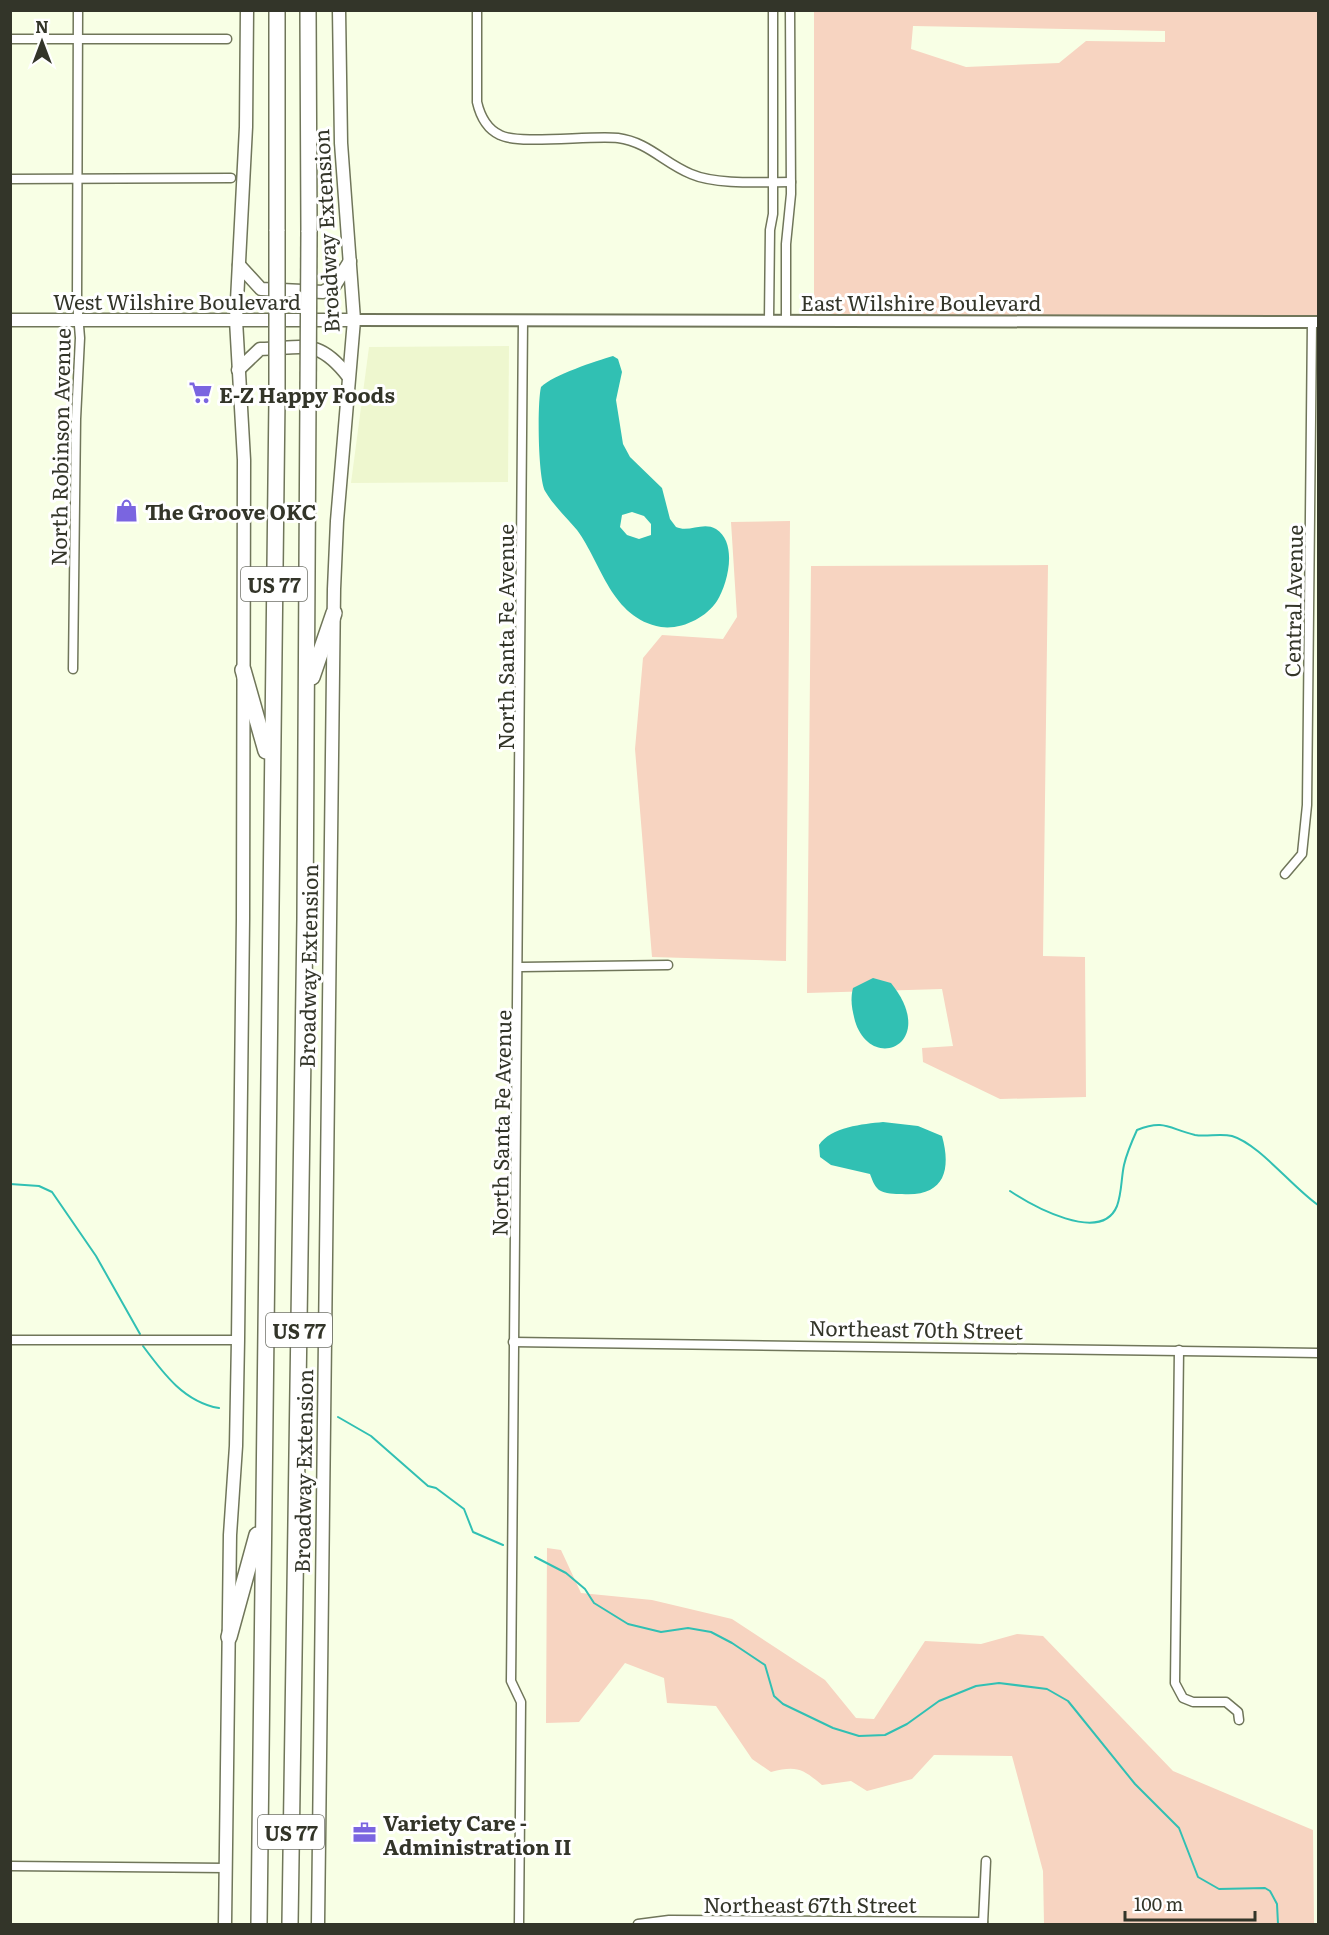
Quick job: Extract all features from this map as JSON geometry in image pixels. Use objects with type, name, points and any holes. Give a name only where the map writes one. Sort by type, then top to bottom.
[{"type":"highway","name":"Broadway Extension","points":[[259,1924],[277,398],[277,10]]},
{"type":"highway","name":"Broadway Extension","points":[[290,1924],[307,694],[308,10]]},
{"type":"highway","points":[[307,694],[334,613]]},
{"type":"highway","points":[[243,670],[271,769]]},
{"type":"highway","points":[[228,1637],[263,1515]]},
{"type":"main road","points":[[225,1924],[230,1535],[236,1446],[238,1340],[243,670],[244,460],[236,320],[246,127],[247,10]]},
{"type":"main road","name":"Broadway Extension","points":[[318,1924],[334,613],[337,521],[354,320],[341,143],[339,10]]},
{"type":"main road","points":[[239,265],[261,290],[323,292],[334,285],[350,261]]},
{"type":"main road","name":"West Wilshire Boulevard","points":[[10,320],[354,320]]},
{"type":"main road","points":[[238,370],[260,349],[318,348],[334,358],[348,376]]},
{"type":"street","name":"North Robinson Avenue","points":[[73,669],[79,320],[78,10]]},
{"type":"street","points":[[477,10],[477,102],[480,113],[488,126],[500,136],[521,139],[589,137],[634,140],[650,147],[691,174],[711,179],[791,182]]},
{"type":"street","points":[[769,320],[773,10]]},
{"type":"street","points":[[786,320],[786,244],[791,182],[790,10]]},
{"type":"street","points":[[10,39],[227,39]]},
{"type":"street","points":[[10,179],[231,178]]},
{"type":"street","name":"West Wilshire Boulevard","points":[[354,320],[523,320]]},
{"type":"street","name":"East Wilshire Boulevard","points":[[523,320],[1315,322]]},
{"type":"street","name":"North Santa Fe Avenue","points":[[519,1924],[521,1702],[511,1681],[513,1342],[521,967],[523,320]]},
{"type":"street","name":"Central Avenue","points":[[1285,874],[1302,854],[1307,805],[1315,322]]},
{"type":"street","points":[[521,967],[668,965]]},
{"type":"street","points":[[10,1340],[238,1340]]},
{"type":"street","name":"Northeast 70th Street","points":[[513,1342],[1318,1353]]},
{"type":"street","points":[[1179,1350],[1175,1683],[1183,1698],[1193,1702],[1226,1702],[1238,1712],[1239,1720]]},
{"type":"street","points":[[983,1923],[986,1861]]},
{"type":"street","points":[[10,1866],[226,1868]]},
{"type":"street","name":"Northeast 67th Street","points":[[638,1924],[669,1920],[983,1923]]},
{"type":"shaded area","points":[[814,11],[1318,11],[1318,316],[814,315]],"holes":[[[913,26],[1165,31],[1165,42],[1086,41],[1059,63],[966,67],[911,49]]]},
{"type":"shaded area","points":[[509,346],[508,482],[351,483],[369,347]]},
{"type":"shaded area","points":[[790,521],[786,961],[652,957],[635,749],[643,658],[662,635],[723,639],[737,617],[731,522]]},
{"type":"shaded area","points":[[1048,565],[1043,956],[1085,957],[1086,1097],[1000,1099],[923,1062],[922,1048],[953,1046],[942,989],[807,993],[811,566]]},
{"type":"shaded area","points":[[547,1548],[561,1550],[581,1593],[652,1600],[732,1619],[825,1680],[856,1718],[874,1719],[925,1641],[981,1644],[1017,1634],[1043,1636],[1173,1771],[1313,1830],[1314,1924],[1044,1924],[1043,1871],[1012,1756],[934,1755],[912,1779],[867,1791],[851,1781],[822,1785],[810,1775],[799,1770],[787,1769],[771,1772],[752,1759],[716,1706],[667,1703],[664,1678],[625,1663],[579,1722],[546,1723]]},
{"type":"water","points":[[613,356],[618,359],[622,372],[616,400],[623,444],[630,457],[662,488],[670,519],[676,527],[686,529],[711,527],[723,535],[727,544],[729,564],[725,584],[717,601],[706,613],[685,625],[661,627],[644,622],[630,613],[610,588],[577,530],[545,491],[539,440],[541,387],[565,373]],"holes":[[[632,512],[644,516],[651,524],[651,535],[639,539],[627,535],[620,527],[622,515]]]},
{"type":"water","points":[[873,978],[891,983],[904,1004],[908,1022],[905,1036],[897,1045],[886,1048],[874,1046],[863,1037],[853,1012],[853,988]]},
{"type":"water","points":[[883,1122],[918,1126],[942,1136],[945,1149],[945,1171],[935,1186],[916,1194],[884,1192],[876,1187],[870,1174],[831,1165],[820,1157],[819,1145],[831,1134],[839,1130]]},
{"type":"waterway","points":[[1010,1191],[1033,1205],[1065,1218],[1096,1222],[1109,1217],[1117,1206],[1125,1160],[1137,1130],[1161,1125],[1195,1135],[1227,1135],[1242,1141],[1264,1157],[1318,1205]]},
{"type":"waterway","points":[[10,1184],[39,1186],[52,1192],[96,1256],[140,1334]]},
{"type":"waterway","points":[[143,1346],[175,1385],[195,1400],[219,1408]]},
{"type":"waterway","points":[[338,1417],[371,1436],[428,1486],[436,1488],[464,1509],[473,1532],[503,1545]]},
{"type":"waterway","points":[[535,1557],[566,1573],[585,1589],[594,1603],[628,1624],[661,1632],[688,1628],[711,1632],[732,1643],[765,1665],[774,1696],[783,1704],[833,1728],[859,1736],[885,1735],[907,1724],[939,1701],[976,1686],[999,1683],[1047,1689],[1068,1701],[1135,1784],[1179,1828],[1198,1877],[1219,1889],[1265,1888],[1270,1891],[1277,1904],[1278,1924]]},
{"type":"place","name":"E-Z Happy Foods","points":[[201,393]]},
{"type":"place","name":"The Groove OKC","points":[[127,510]]},
{"type":"place","name":"Variety Care - Administration II","points":[[365,1833]]}]
